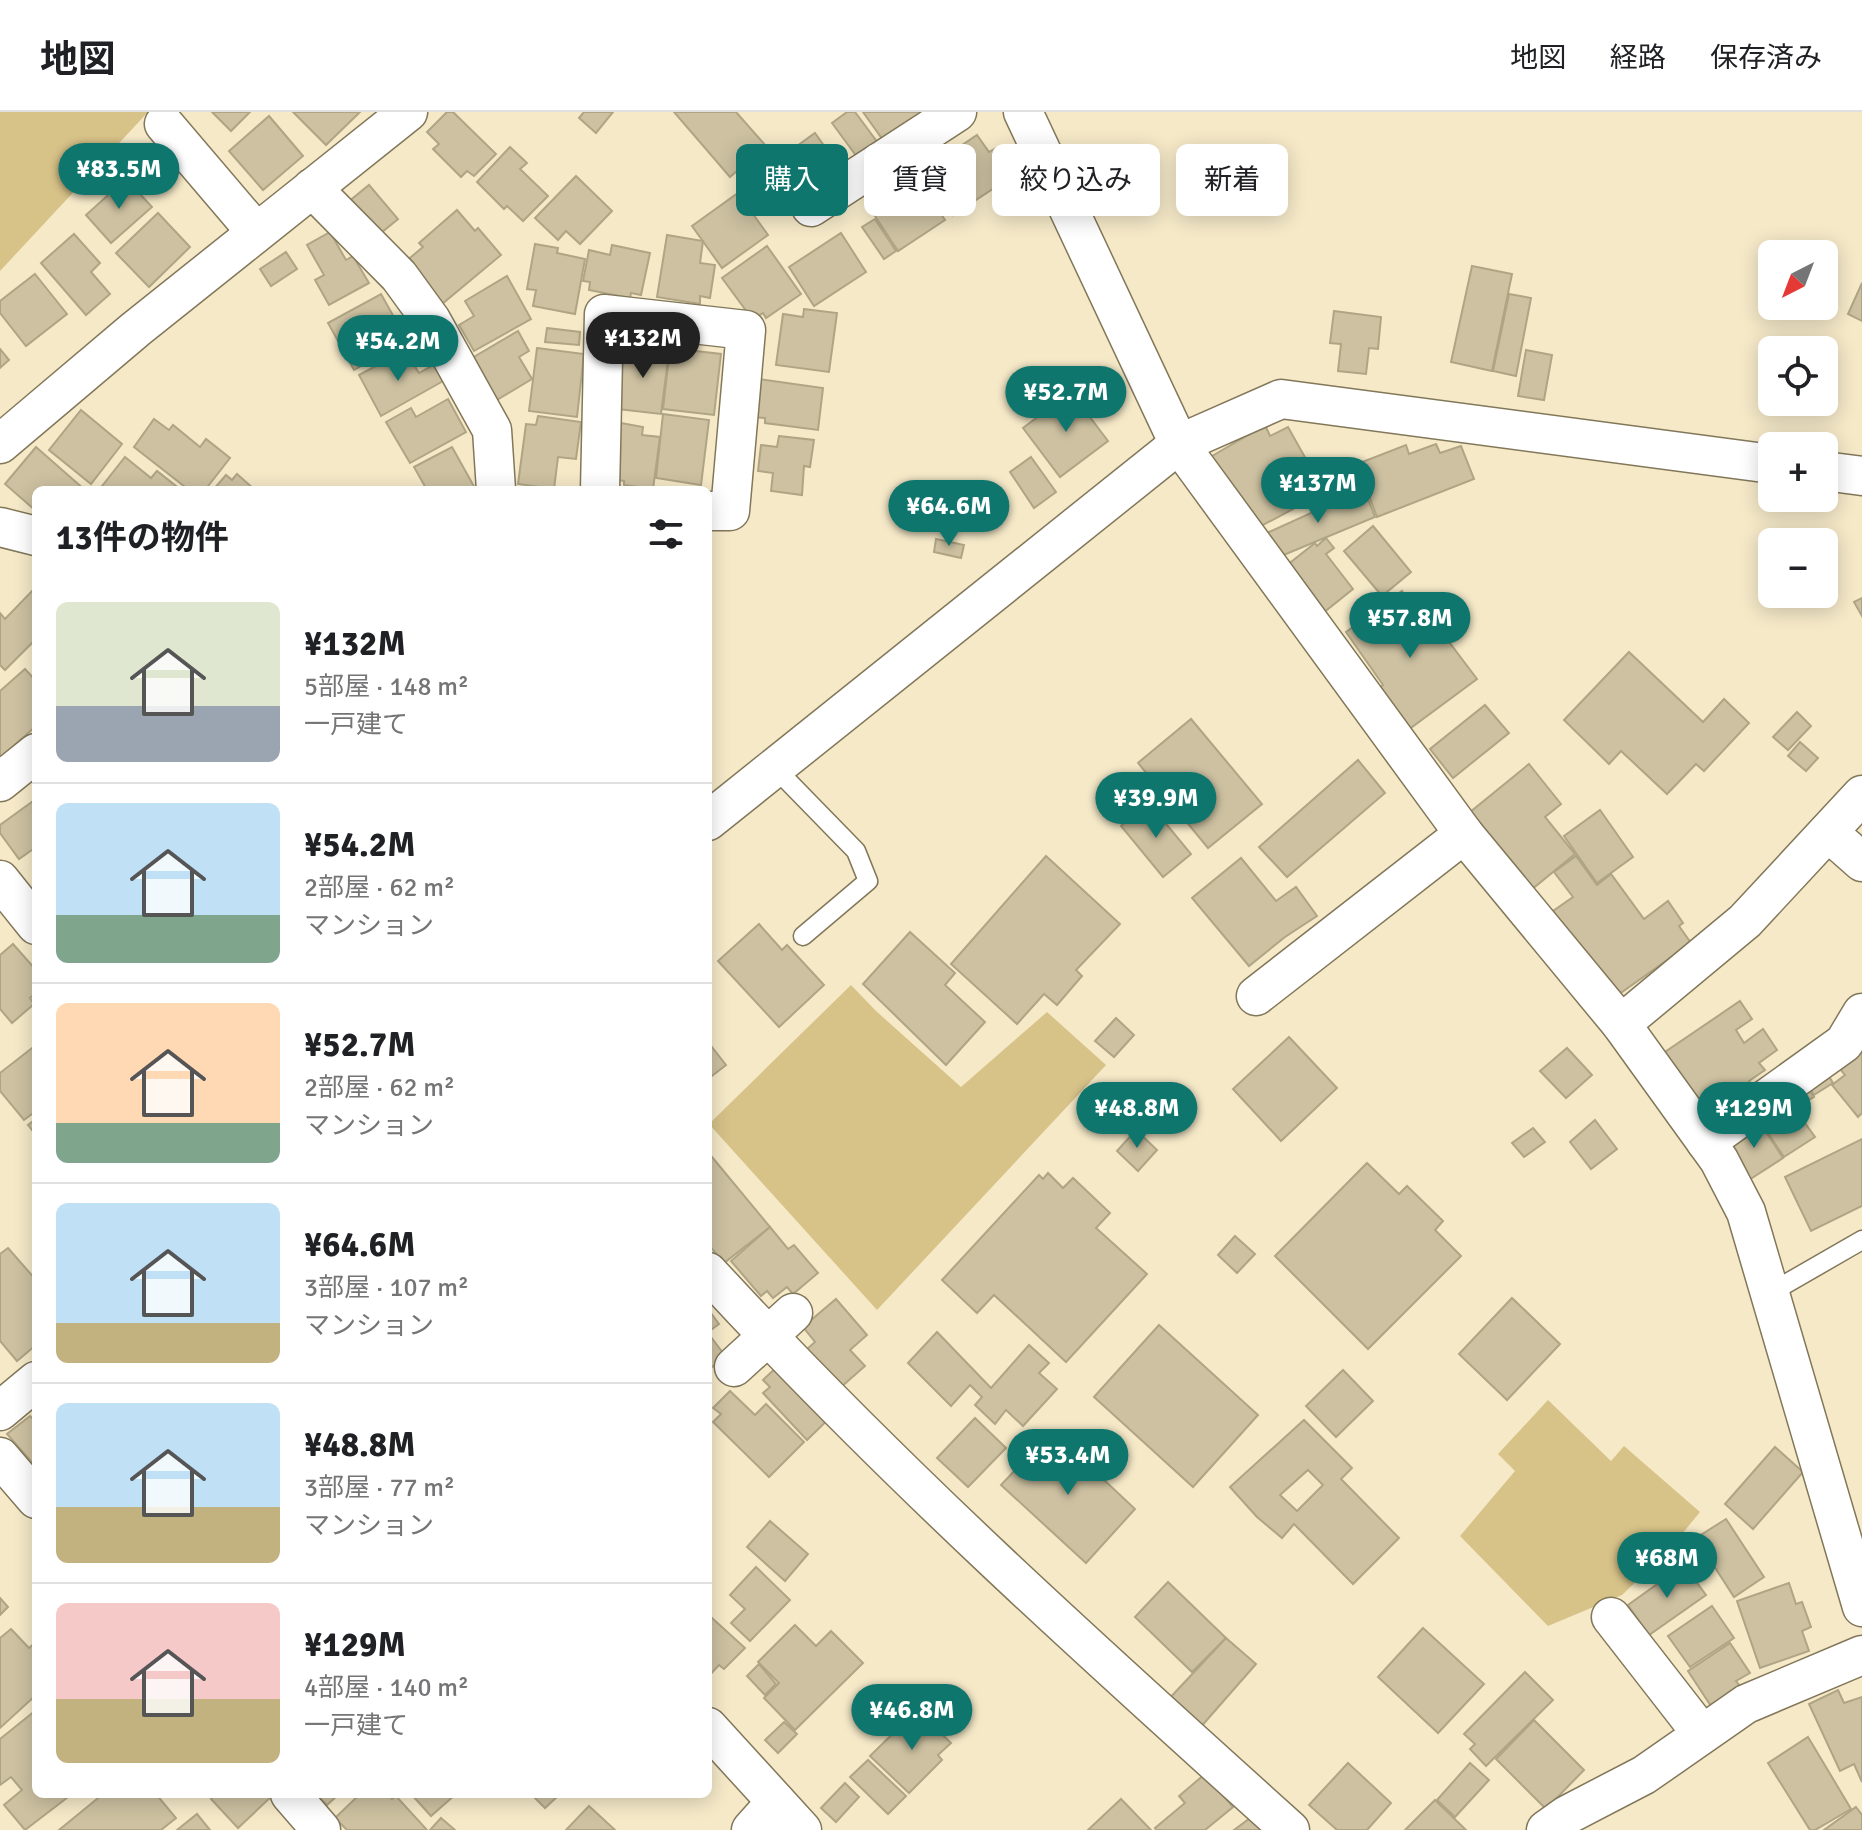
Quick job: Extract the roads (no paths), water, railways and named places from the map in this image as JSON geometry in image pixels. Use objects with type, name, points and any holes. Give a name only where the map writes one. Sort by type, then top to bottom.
[{"type":"street","points":[[0,444],[136,329],[408,112]]},
{"type":"street","points":[[848,183],[957,112]]},
{"type":"street","points":[[1023,112],[1179,444],[1464,834],[1621,1024],[1719,1160],[1746,1212],[1862,1607]]},
{"type":"street","points":[[164,124],[256,232]]},
{"type":"street","points":[[312,188],[399,276],[431,320],[492,430],[496,486]]},
{"type":"street","points":[[600,486],[604,314],[746,330],[730,511],[712,511]]},
{"type":"street","points":[[712,818],[1179,444],[1281,399],[1758,462]]},
{"type":"street","points":[[1838,473],[1862,476]]},
{"type":"street","points":[[0,527],[32,535]]},
{"type":"street","points":[[0,782],[32,756]]},
{"type":"street","points":[[1621,1024],[1745,921],[1862,795]]},
{"type":"street","points":[[1828,832],[1862,862]]},
{"type":"street","points":[[1256,996],[1464,834]]},
{"type":"street","points":[[0,880],[32,920]]},
{"type":"street","points":[[1706,1142],[1844,1043],[1862,1015]]},
{"type":"street","points":[[712,1275],[780,1324],[842,1413],[1120,1678],[1290,1830]]},
{"type":"street","points":[[734,1367],[780,1324]]},
{"type":"street","points":[[0,1411],[32,1384]]},
{"type":"street","points":[[0,1457],[32,1494]]},
{"type":"street","points":[[1611,1617],[1702,1734]]},
{"type":"street","points":[[1546,1830],[1567,1815],[1644,1775],[1746,1704],[1862,1655]]},
{"type":"street","points":[[712,1731],[802,1830]]},
{"type":"street","points":[[293,1798],[321,1830]]},
{"type":"street","points":[[751,1830],[776,1802]]},
{"type":"lane","points":[[775,768],[856,851],[868,881],[803,936]]},
{"type":"lane","points":[[1770,1293],[1862,1240]]}]
